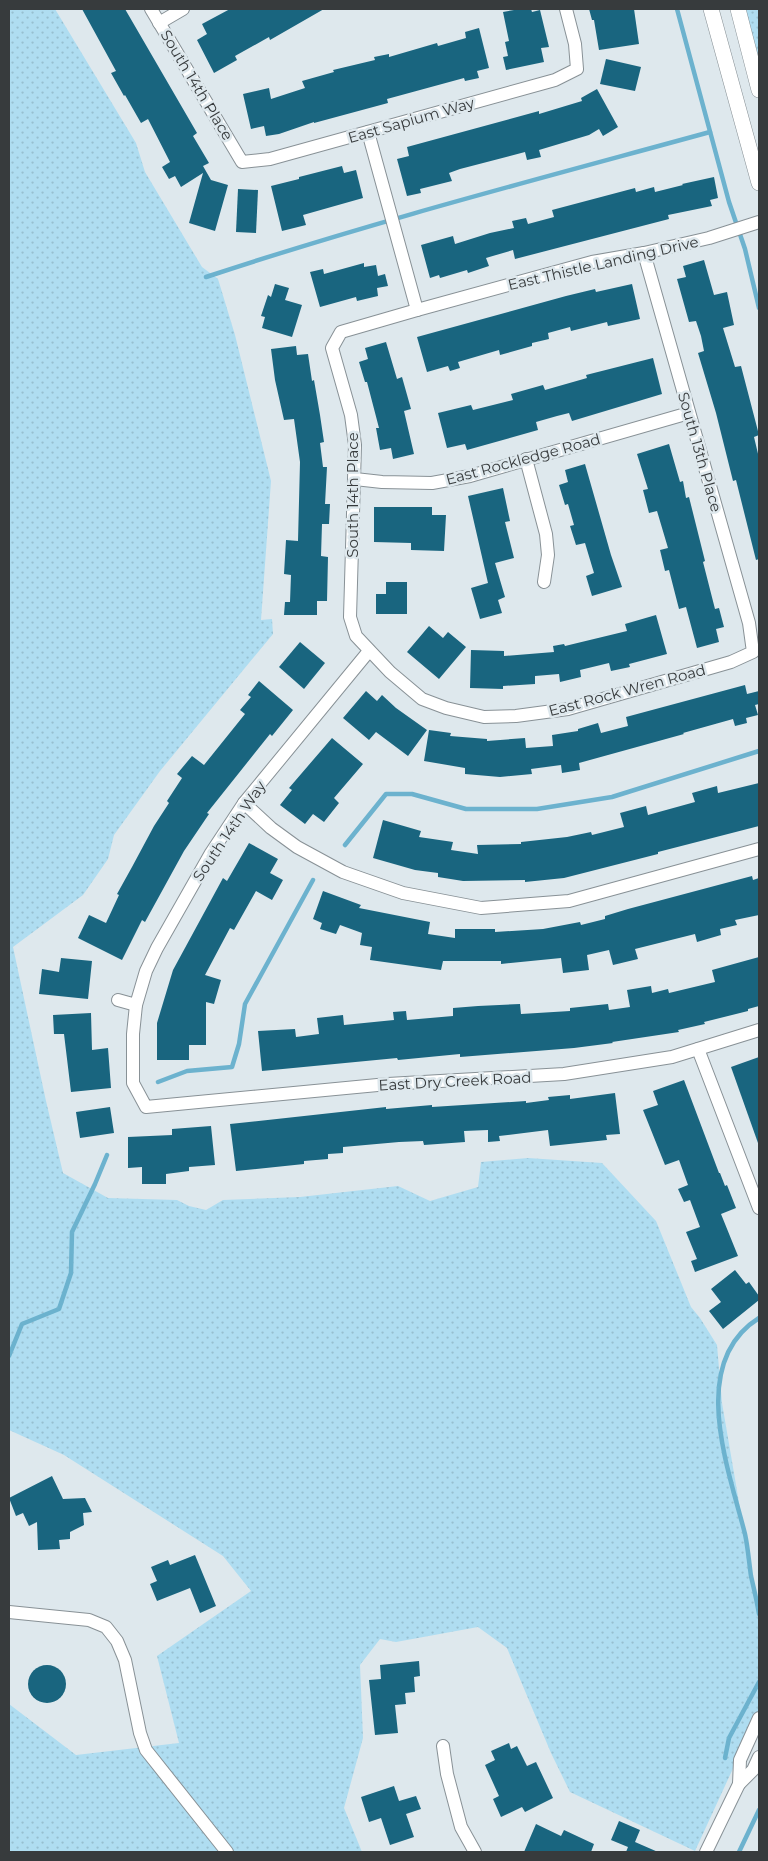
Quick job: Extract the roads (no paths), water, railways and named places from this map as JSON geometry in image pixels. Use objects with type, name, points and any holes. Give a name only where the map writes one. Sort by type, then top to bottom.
[{"type":"street","name":"South 14th Place","points":[[151,9],[242,162]]},
{"type":"street","points":[[159,23],[183,9]]},
{"type":"street","name":"East Sapium Way","points":[[242,162],[270,159],[555,80],[577,69],[575,44],[566,9]]},
{"type":"street","points":[[711,9],[759,183]]},
{"type":"street","points":[[738,9],[759,90]]},
{"type":"street","points":[[368,132],[417,310]]},
{"type":"street","name":"East Thistle Landing Drive","points":[[417,310],[592,262],[644,253],[759,222]]},
{"type":"street","name":"South 13th Place","points":[[644,253],[749,623],[753,652]]},
{"type":"street","name":"South 14th Place","points":[[369,651],[356,636],[350,617],[355,445],[351,415],[339,379],[332,348],[341,332],[417,310]]},
{"type":"street","name":"East Rockledge Road","points":[[354,479],[382,482],[432,483],[470,476],[689,413]]},
{"type":"street","points":[[526,459],[546,534],[548,554],[544,582]]},
{"type":"street","name":"East Rock Wren Road","points":[[369,651],[422,699],[446,708],[484,717],[516,716],[568,709],[731,662],[753,652]]},
{"type":"street","name":"South 14th Way","points":[[146,1106],[133,1083],[133,1034],[136,1005],[146,971],[157,948],[210,853],[244,803],[369,651]]},
{"type":"street","points":[[244,803],[297,847],[343,872],[403,893],[481,908],[569,901],[759,849]]},
{"type":"street","points":[[118,1000],[136,1005]]},
{"type":"street","name":"East Dry Creek Road","points":[[146,1106],[388,1084],[564,1074],[672,1057],[759,1030]]},
{"type":"street","points":[[698,1049],[759,1208]]},
{"type":"street","points":[[9,1612],[89,1620],[106,1627],[117,1641],[126,1660],[140,1733],[146,1750],[227,1852]]},
{"type":"street","points":[[739,1784],[740,1760],[759,1718]]},
{"type":"street","points":[[443,1746],[447,1774],[462,1827],[475,1852]]},
{"type":"street","points":[[706,1852],[739,1784],[753,1770],[759,1757]]},
{"type":"waterway","points":[[677,9],[729,202],[745,249],[759,308]]},
{"type":"waterway","points":[[206,277],[394,219],[710,132]]},
{"type":"waterway","points":[[345,845],[386,794],[412,794],[466,809],[537,809],[612,797],[759,751]]},
{"type":"waterway","points":[[158,1082],[187,1071],[232,1067],[239,1044],[245,1004],[313,880]]},
{"type":"waterway","points":[[9,1356],[22,1324],[59,1309],[71,1273],[72,1232],[107,1155]]},
{"type":"waterway","points":[[759,1318],[737,1338],[724,1362],[719,1389],[719,1419],[723,1449],[745,1534],[759,1614]]},
{"type":"waterway","points":[[725,1758],[729,1738],[759,1682]]},
{"type":"waterway","points":[[739,1852],[759,1810]]}]
